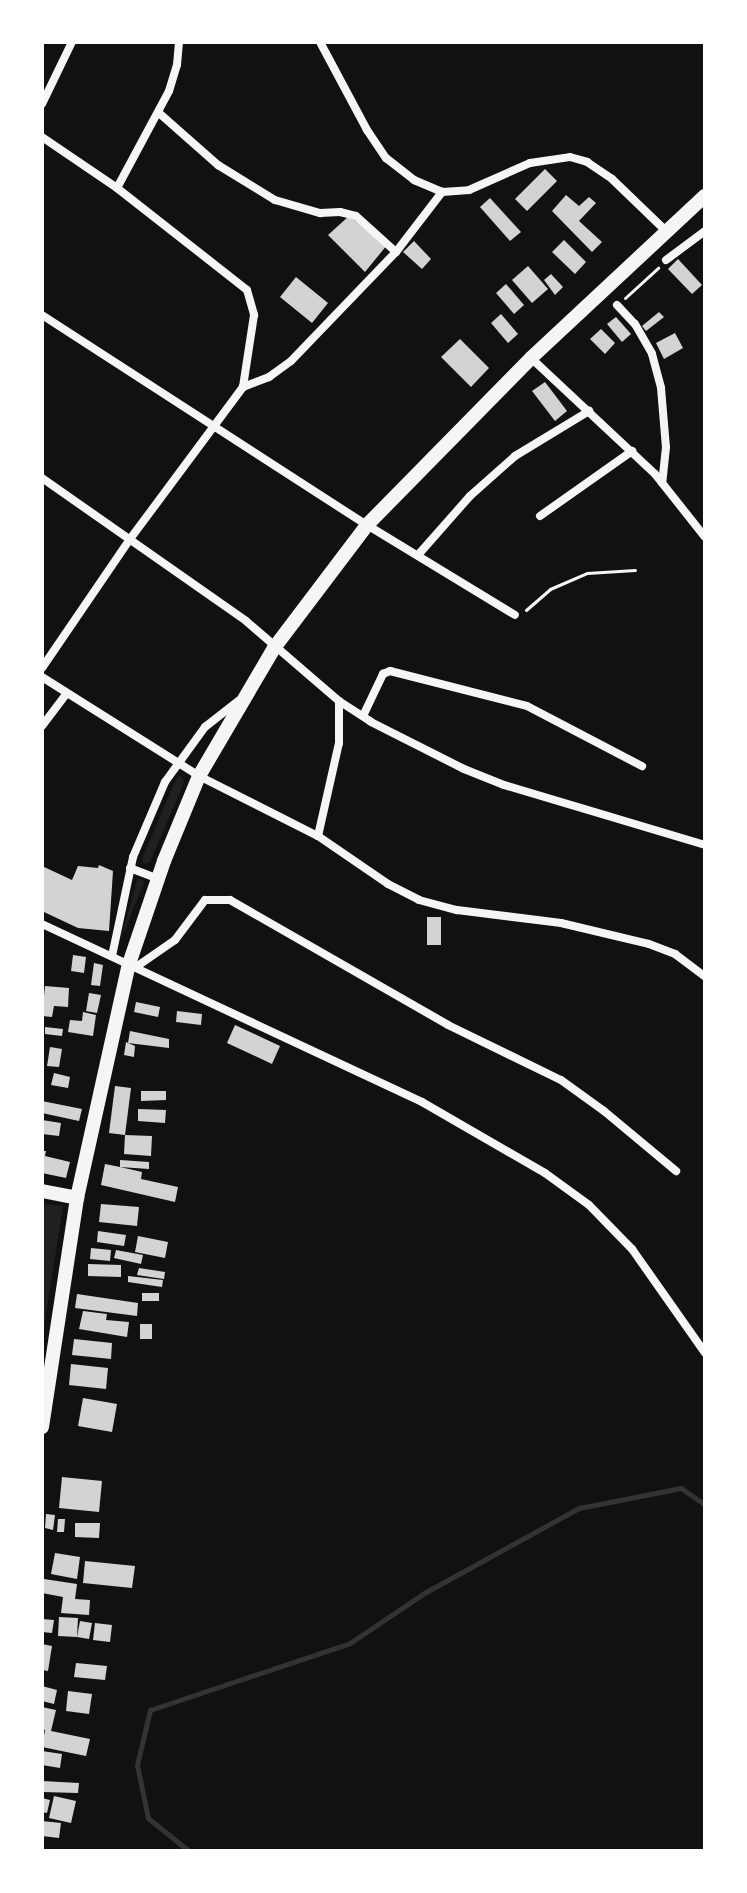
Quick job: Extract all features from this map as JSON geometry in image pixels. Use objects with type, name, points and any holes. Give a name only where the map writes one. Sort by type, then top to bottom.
[{"type":"main road","points":[[42,1427],[77,1198],[132,966],[158,879],[199,776],[274,648],[367,525],[531,358],[705,196]]},
{"type":"main road","points":[[42,1191],[77,1198]]},
{"type":"street","points":[[42,104],[72,42]]},
{"type":"street","points":[[117,188],[159,113],[177,65],[179,42]]},
{"type":"street","points":[[320,42],[342,88],[386,158],[414,180],[442,192],[469,190],[530,163],[570,157],[587,162],[612,179],[666,231]]},
{"type":"street","points":[[159,113],[218,165],[275,200],[320,213],[340,212],[356,216],[396,252]]},
{"type":"street","points":[[42,137],[117,188],[247,290],[254,315],[243,387],[130,539],[42,668]]},
{"type":"street","points":[[243,387],[269,377],[291,361],[396,252],[442,192]]},
{"type":"street","points":[[666,260],[705,231]]},
{"type":"street","points":[[617,305],[635,324],[652,354],[661,388],[666,447],[662,483]]},
{"type":"street","points":[[42,315],[216,424],[367,525],[515,615]]},
{"type":"street","points":[[531,358],[632,451],[705,537]]},
{"type":"street","points":[[418,555],[470,496],[515,456],[589,411]]},
{"type":"street","points":[[540,516],[632,451]]},
{"type":"street","points":[[42,478],[246,621],[339,701],[363,716],[452,764],[504,785],[705,845]]},
{"type":"street","points":[[363,716],[383,674],[390,671],[527,706],[642,766]]},
{"type":"street","points":[[42,677],[199,776],[280,820],[318,836],[388,884],[419,900],[457,910],[561,923],[649,944],[675,954],[705,977]]},
{"type":"street","points":[[42,726],[67,693]]},
{"type":"street","points":[[112,956],[130,868],[165,782],[205,727],[248,693]]},
{"type":"street","points":[[318,836],[339,743],[339,701]]},
{"type":"street","points":[[130,868],[158,879]]},
{"type":"street","points":[[132,966],[175,940],[205,900],[230,900],[448,1025],[561,1080],[676,1171]]},
{"type":"street","points":[[42,924],[422,1102],[545,1173],[589,1205],[632,1249],[705,1353]]},
{"type":"path","points":[[617,305],[666,260]]},
{"type":"path","points":[[515,615],[534,607],[550,589],[587,573],[635,570]]},
{"type":"shaded area","points":[[182,776],[184,783],[150,862],[144,864],[142,859],[177,777]]},
{"type":"shaded area","points":[[142,879],[144,883],[121,939],[137,880]]},
{"type":"shaded area","points":[[42,1204],[63,1206],[42,1340]]},
{"type":"building","points":[[545,169],[557,181],[527,211],[515,199]]},
{"type":"building","points":[[566,195],[579,206],[589,197],[596,203],[579,221],[602,242],[592,252],[552,211]]},
{"type":"building","points":[[490,198],[521,232],[510,241],[480,207]]},
{"type":"building","points":[[349,216],[387,245],[365,272],[328,235]]},
{"type":"building","points":[[564,240],[586,262],[575,274],[552,252]]},
{"type":"building","points":[[414,241],[431,259],[422,269],[403,252]]},
{"type":"building","points":[[678,259],[702,285],[692,294],[668,269]]},
{"type":"building","points":[[528,266],[548,289],[532,303],[512,280]]},
{"type":"building","points":[[551,274],[563,287],[555,295],[544,280]]},
{"type":"building","points":[[296,277],[328,303],[312,323],[280,297]]},
{"type":"building","points":[[506,284],[524,305],[514,314],[496,293]]},
{"type":"building","points":[[659,312],[664,317],[646,331],[642,326]]},
{"type":"building","points":[[501,314],[518,334],[508,343],[491,323]]},
{"type":"building","points":[[616,317],[631,334],[622,342],[607,324]]},
{"type":"building","points":[[601,329],[615,343],[605,354],[590,339]]},
{"type":"building","points":[[675,333],[683,348],[664,359],[656,343]]},
{"type":"building","points":[[460,339],[489,368],[471,387],[441,357]]},
{"type":"building","points":[[545,382],[567,411],[555,421],[532,391]]},
{"type":"building","points":[[99,865],[113,871],[109,931],[78,928],[44,912],[42,866],[72,880],[78,866],[98,868]]},
{"type":"building","points":[[427,917],[441,917],[441,945],[427,945]]},
{"type":"building","points":[[73,955],[86,957],[84,973],[71,971]]},
{"type":"building","points":[[94,963],[103,965],[100,986],[91,985]]},
{"type":"building","points":[[45,986],[69,988],[68,1007],[54,1006],[52,1017],[42,1016]]},
{"type":"building","points":[[89,993],[101,995],[97,1013],[86,1011]]},
{"type":"building","points":[[136,1002],[160,1007],[158,1017],[134,1012]]},
{"type":"building","points":[[177,1011],[202,1014],[201,1025],[176,1022]]},
{"type":"building","points":[[83,1012],[96,1015],[93,1036],[68,1032],[70,1020],[82,1021]]},
{"type":"building","points":[[235,1025],[280,1046],[272,1064],[227,1043]]},
{"type":"building","points":[[45,1027],[63,1029],[62,1036],[45,1034]]},
{"type":"building","points":[[130,1031],[169,1039],[169,1048],[128,1043]]},
{"type":"building","points":[[126,1042],[135,1046],[134,1057],[124,1055]]},
{"type":"building","points":[[50,1047],[62,1049],[59,1067],[47,1066]]},
{"type":"building","points":[[54,1073],[70,1077],[68,1088],[51,1085]]},
{"type":"building","points":[[115,1086],[131,1088],[125,1135],[109,1133]]},
{"type":"building","points":[[141,1091],[166,1091],[166,1100],[141,1101]]},
{"type":"building","points":[[42,1101],[82,1109],[79,1121],[42,1113]]},
{"type":"building","points":[[138,1109],[166,1110],[165,1123],[138,1121]]},
{"type":"building","points":[[42,1120],[61,1123],[59,1136],[42,1134]]},
{"type":"building","points":[[125,1135],[152,1136],[151,1156],[124,1154]]},
{"type":"building","points":[[42,1151],[46,1151],[45,1156],[70,1162],[66,1178],[42,1173]]},
{"type":"building","points":[[120,1160],[149,1162],[149,1169],[120,1167]]},
{"type":"building","points":[[105,1164],[142,1172],[141,1179],[178,1187],[175,1202],[101,1185]]},
{"type":"building","points":[[101,1204],[139,1207],[137,1226],[99,1222]]},
{"type":"building","points":[[98,1231],[126,1235],[124,1246],[97,1242]]},
{"type":"building","points":[[138,1236],[168,1242],[165,1258],[135,1252]]},
{"type":"building","points":[[91,1248],[111,1250],[110,1261],[90,1259]]},
{"type":"building","points":[[116,1250],[143,1255],[141,1264],[114,1258]]},
{"type":"building","points":[[88,1264],[121,1265],[121,1277],[88,1276]]},
{"type":"building","points":[[139,1268],[165,1272],[164,1279],[137,1275]]},
{"type":"building","points":[[128,1276],[163,1280],[162,1287],[128,1282]]},
{"type":"building","points":[[142,1293],[159,1293],[159,1301],[142,1301]]},
{"type":"building","points":[[77,1294],[138,1303],[137,1316],[75,1308]]},
{"type":"building","points":[[83,1311],[107,1314],[106,1320],[129,1322],[127,1337],[79,1329]]},
{"type":"building","points":[[140,1324],[152,1324],[152,1339],[140,1339]]},
{"type":"building","points":[[74,1339],[112,1343],[111,1359],[72,1355]]},
{"type":"building","points":[[71,1364],[108,1368],[106,1389],[69,1385]]},
{"type":"building","points":[[83,1398],[117,1404],[112,1432],[78,1426]]},
{"type":"building","points":[[62,1477],[102,1481],[99,1512],[59,1508]]},
{"type":"building","points":[[46,1514],[55,1515],[53,1530],[45,1528]]},
{"type":"building","points":[[58,1519],[65,1519],[64,1532],[57,1532]]},
{"type":"building","points":[[75,1523],[100,1523],[99,1538],[75,1537]]},
{"type":"building","points":[[55,1553],[80,1557],[77,1579],[51,1574]]},
{"type":"building","points":[[85,1561],[135,1566],[132,1588],[83,1583]]},
{"type":"building","points":[[44,1579],[77,1584],[75,1599],[90,1600],[89,1615],[61,1613],[63,1597],[42,1593]]},
{"type":"building","points":[[59,1617],[78,1618],[77,1637],[58,1636]]},
{"type":"building","points":[[42,1619],[54,1620],[52,1633],[42,1632]]},
{"type":"building","points":[[80,1621],[92,1623],[89,1639],[77,1637]]},
{"type":"building","points":[[95,1623],[112,1625],[110,1642],[93,1640]]},
{"type":"building","points":[[42,1644],[52,1646],[48,1671],[42,1670]]},
{"type":"building","points":[[76,1663],[107,1666],[105,1680],[74,1677]]},
{"type":"building","points":[[42,1686],[57,1690],[54,1704],[42,1701]]},
{"type":"building","points":[[68,1691],[92,1694],[89,1714],[66,1711]]},
{"type":"building","points":[[42,1707],[56,1710],[51,1731],[90,1739],[86,1756],[42,1747],[45,1730],[42,1729]]},
{"type":"building","points":[[42,1751],[62,1754],[60,1768],[42,1765]]},
{"type":"building","points":[[42,1781],[79,1783],[78,1793],[42,1792]]},
{"type":"building","points":[[54,1796],[76,1801],[71,1823],[49,1818]]},
{"type":"building","points":[[42,1798],[50,1800],[47,1813],[42,1812]]},
{"type":"building","points":[[42,1821],[61,1823],[59,1838],[42,1836]]},
{"type":"waterway","points":[[189,1851],[148,1818],[137,1765],[150,1710],[350,1643],[426,1592],[579,1508],[681,1488],[705,1505]]}]
